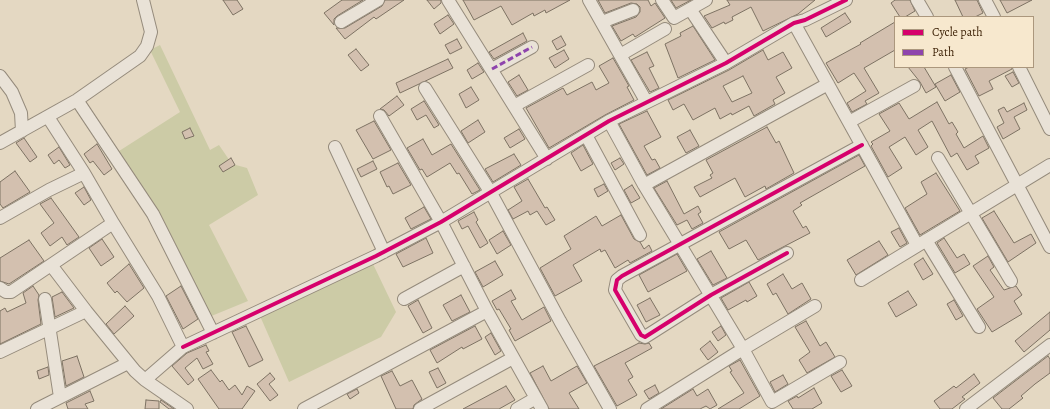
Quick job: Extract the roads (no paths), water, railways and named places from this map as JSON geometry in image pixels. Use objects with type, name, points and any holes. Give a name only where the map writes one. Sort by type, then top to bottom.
[{"type":"street","points":[[0,142],[77,100],[140,56],[147,46],[151,32],[143,0]]},
{"type":"street","points":[[340,22],[378,0]]},
{"type":"street","points":[[448,0],[547,159]]},
{"type":"street","points":[[589,0],[646,101]]},
{"type":"street","points":[[662,0],[674,18],[706,0]]},
{"type":"street","points":[[145,380],[183,347],[384,252],[441,222],[491,193],[609,121],[646,101],[726,63],[794,23],[805,20],[846,0]]},
{"type":"street","points":[[917,0],[926,16]]},
{"type":"street","points":[[985,0],[993,16]]},
{"type":"street","points":[[690,9],[726,63]]},
{"type":"street","points":[[602,22],[633,10]]},
{"type":"street","points":[[794,23],[862,145],[922,243],[979,327]]},
{"type":"street","points":[[620,55],[665,29]]},
{"type":"street","points":[[492,70],[532,47]]},
{"type":"street","points":[[514,106],[588,66]]},
{"type":"street","points":[[956,68],[1050,247]]},
{"type":"street","points":[[1020,68],[1050,129]]},
{"type":"street","points":[[0,76],[12,92],[21,113],[22,131]]},
{"type":"street","points":[[644,185],[828,84]]},
{"type":"street","points":[[849,122],[914,86]]},
{"type":"street","points":[[425,88],[491,193],[556,314],[610,409]]},
{"type":"street","points":[[77,100],[153,214],[212,333]]},
{"type":"street","points":[[380,116],[441,222],[487,311],[539,404],[517,409]]},
{"type":"street","points":[[48,117],[84,173],[158,296],[183,347]]},
{"type":"street","points":[[609,121],[644,185],[681,244],[775,406],[840,362]]},
{"type":"street","points":[[586,135],[640,235]]},
{"type":"street","points":[[787,253],[711,295],[645,337],[641,335],[615,290],[617,280],[622,276],[862,145]]},
{"type":"street","points":[[335,147],[384,252]]},
{"type":"street","points":[[938,158],[1011,281]]},
{"type":"street","points":[[861,280],[1017,184],[1050,166]]},
{"type":"street","points":[[0,218],[49,190],[84,173]]},
{"type":"street","points":[[0,288],[6,292],[11,292],[113,223]]},
{"type":"street","points":[[51,265],[128,363],[145,380],[187,409]]},
{"type":"street","points":[[404,299],[464,266]]},
{"type":"street","points":[[45,299],[60,397]]},
{"type":"street","points":[[646,409],[815,306]]},
{"type":"street","points":[[0,352],[86,311]]},
{"type":"street","points":[[304,409],[487,311]]},
{"type":"street","points":[[966,409],[1050,345]]},
{"type":"street","points":[[420,409],[513,358]]},
{"type":"street","points":[[37,409],[128,363]]}]
